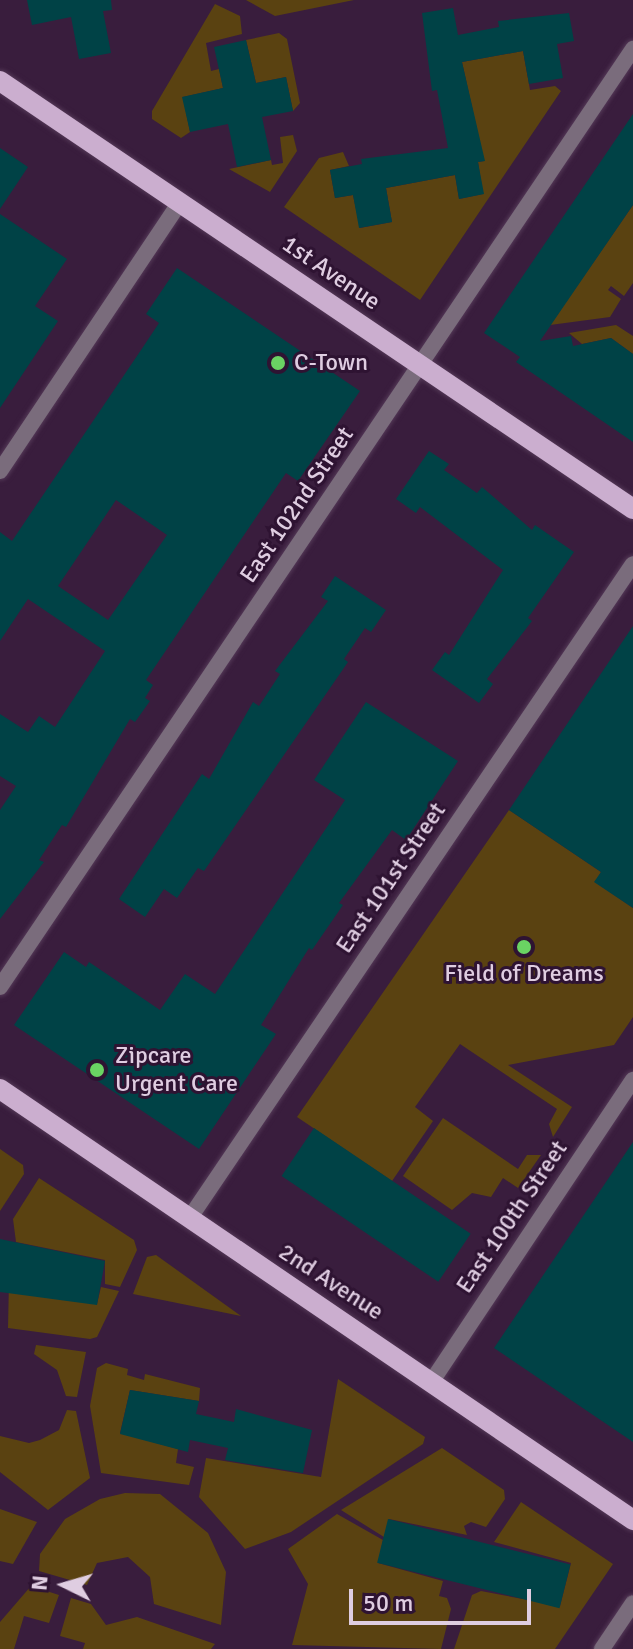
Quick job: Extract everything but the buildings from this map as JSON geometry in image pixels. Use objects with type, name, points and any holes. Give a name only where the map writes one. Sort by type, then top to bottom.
[{"type":"main road","name":"1st Avenue","points":[[0,81],[633,509]]},
{"type":"main road","name":"2nd Avenue","points":[[0,1089],[633,1520]]},
{"type":"street","name":"East 102nd Street","points":[[0,987],[633,49]]},
{"type":"street","points":[[0,471],[180,202]]},
{"type":"street","name":"East 101st Street","points":[[189,1219],[633,564]]},
{"type":"street","name":"East 100th Street","points":[[432,1381],[633,1080]]},
{"type":"street","points":[[602,1649],[633,1603]]},
{"type":"shaded area","points":[[246,0],[354,0],[275,16]]},
{"type":"shaded area","points":[[215,4],[240,16],[242,34],[206,43],[211,71],[219,69],[223,88],[183,97],[190,132],[181,138],[152,119],[152,111]]},
{"type":"shaded area","points":[[279,33],[287,39],[300,103],[293,111],[286,77],[256,83],[246,40]]},
{"type":"shaded area","points":[[523,51],[530,90],[555,86],[561,91],[420,300],[284,207],[319,158],[343,152],[349,166],[330,170],[335,198],[353,195],[360,228],[392,222],[386,188],[455,175],[459,199],[483,194],[478,162],[484,161],[462,62]]},
{"type":"shaded area","points":[[293,135],[297,151],[270,192],[229,169],[271,160],[272,165],[283,163],[280,137]]},
{"type":"shaded area","points":[[633,205],[633,283],[624,296],[611,286],[608,290],[621,299],[610,317],[550,325]]},
{"type":"shaded area","points":[[616,325],[633,336],[633,354],[611,338],[582,344],[569,333]]},
{"type":"shaded area","name":"Field of Dreams","points":[[509,810],[601,872],[595,882],[633,908],[633,1017],[614,1045],[508,1065],[572,1107],[553,1137],[549,1124],[557,1109],[460,1044],[415,1107],[433,1121],[392,1181],[297,1117]]},
{"type":"shaded area","points":[[443,1118],[518,1169],[527,1155],[541,1155],[518,1188],[503,1178],[491,1197],[472,1193],[452,1210],[403,1176]]},
{"type":"shaded area","points":[[0,1149],[23,1165],[24,1174],[0,1211]]},
{"type":"shaded area","points":[[39,1178],[134,1240],[137,1250],[120,1287],[105,1284],[105,1260],[16,1242],[13,1219]]},
{"type":"shaded area","points":[[156,1255],[241,1316],[133,1294],[147,1257]]},
{"type":"shaded area","points":[[9,1280],[97,1304],[101,1287],[119,1291],[97,1337],[90,1339],[8,1328]]},
{"type":"shaded area","points":[[36,1345],[86,1352],[77,1397],[66,1396],[57,1370],[34,1354]]},
{"type":"shaded area","points":[[106,1363],[128,1369],[127,1375],[144,1380],[145,1374],[200,1388],[199,1401],[130,1390],[120,1433],[178,1449],[176,1463],[194,1467],[189,1485],[101,1473],[90,1406],[97,1368]]},
{"type":"shaded area","points":[[338,1379],[425,1437],[423,1444],[291,1532],[245,1549],[199,1497],[206,1458],[321,1477]]},
{"type":"shaded area","points":[[67,1410],[76,1411],[90,1478],[48,1510],[0,1472],[0,1436],[29,1443],[40,1440],[59,1430]]},
{"type":"shaded area","points":[[442,1448],[504,1490],[505,1499],[486,1527],[471,1522],[464,1526],[467,1535],[389,1519],[384,1537],[341,1510]]},
{"type":"shaded area","points":[[125,1493],[160,1494],[208,1533],[226,1572],[221,1625],[154,1604],[150,1577],[128,1557],[97,1563],[87,1585],[39,1571],[40,1554],[65,1519],[100,1499]]},
{"type":"shaded area","points":[[521,1502],[613,1564],[555,1649],[454,1649],[472,1595],[481,1591],[560,1606],[571,1563],[494,1542]]},
{"type":"shaded area","points":[[0,1509],[37,1522],[13,1564],[0,1561]]},
{"type":"shaded area","points":[[337,1514],[383,1540],[378,1563],[443,1581],[439,1596],[447,1598],[451,1609],[441,1649],[292,1645],[308,1584],[288,1549]]},
{"type":"shaded area","points":[[31,1586],[59,1595],[49,1623],[24,1616],[14,1649],[0,1649],[0,1622]]},
{"type":"shaded area","points":[[71,1598],[91,1604],[106,1625],[137,1617],[215,1644],[211,1649],[83,1649],[85,1643],[60,1636]]},
{"type":"place","name":"C-Town","points":[[278,363]]},
{"type":"place","name":"Field of Dreams","points":[[524,947]]},
{"type":"place","name":"Zipcare Urgent Care","points":[[97,1070]]}]
